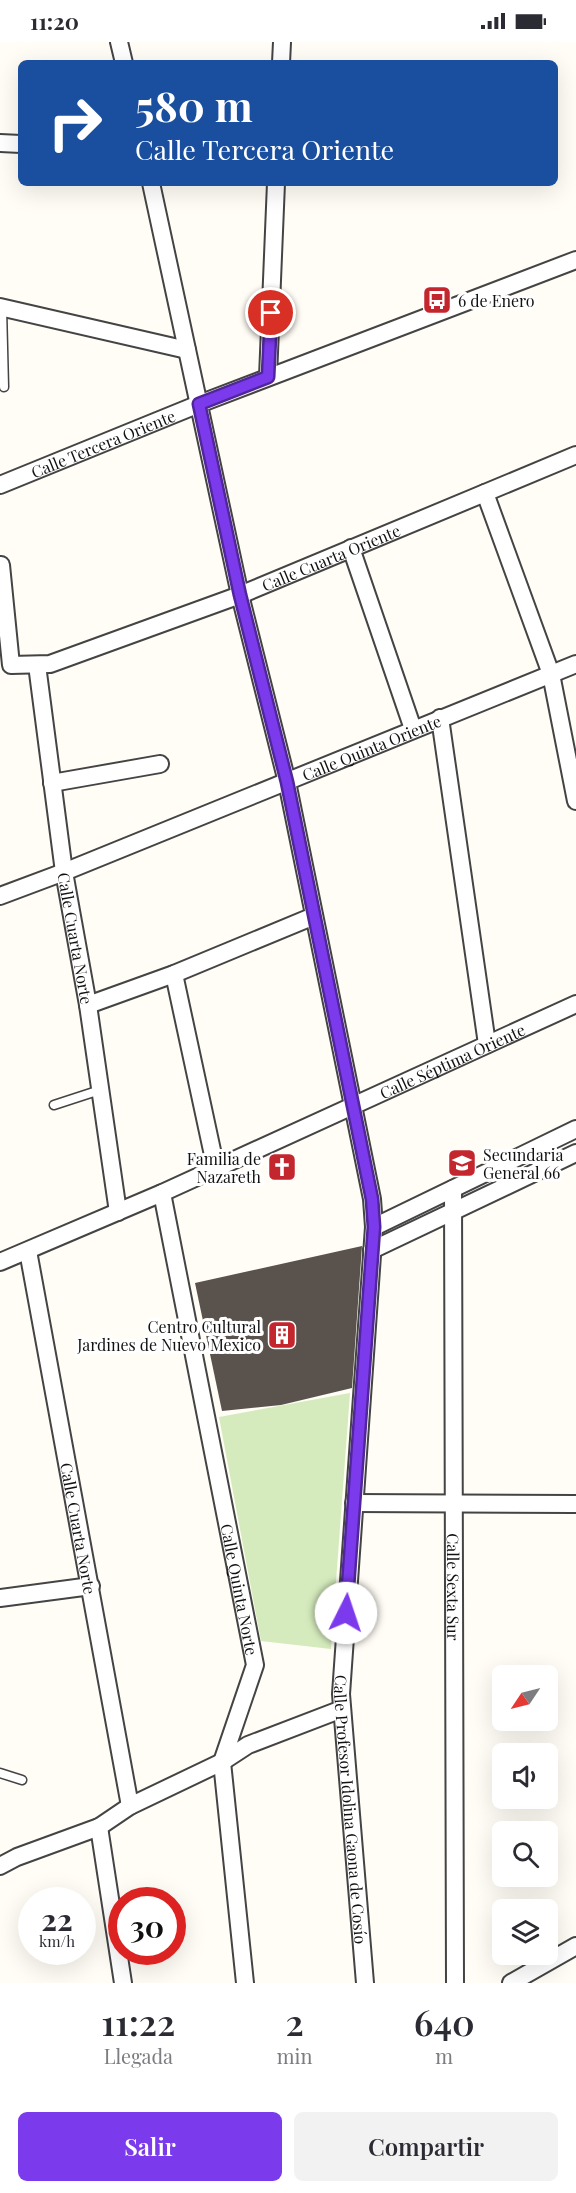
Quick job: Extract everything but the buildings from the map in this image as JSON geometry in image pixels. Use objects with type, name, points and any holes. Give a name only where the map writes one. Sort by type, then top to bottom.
[{"type":"street","points":[[119,42],[123,60]]},
{"type":"street","points":[[281,60],[282,42]]},
{"type":"street","points":[[0,143],[18,144]]},
{"type":"street","name":"Calle Profesor Idolina Gaona de Cosío","points":[[153,186],[240,595],[287,782],[368,1174],[374,1227],[342,1679],[342,1709],[365,1983]]},
{"type":"street","points":[[268,377],[276,186]]},
{"type":"street","name":"Calle Tercera Oriente","points":[[0,485],[268,377],[576,260]]},
{"type":"street","points":[[1,308],[187,350]]},
{"type":"street","name":"Calle Cuarta Oriente","points":[[1,565],[11,665],[50,664],[240,595],[576,455]]},
{"type":"street","points":[[485,493],[551,674],[576,801]]},
{"type":"street","points":[[351,548],[413,729]]},
{"type":"street","name":"Calle Quinta Oriente","points":[[0,896],[576,664]]},
{"type":"street","name":"Calle Cuarta Norte","points":[[37,665],[64,872],[88,1005],[118,1212]]},
{"type":"street","points":[[440,718],[487,1044]]},
{"type":"street","points":[[52,783],[160,764]]},
{"type":"street","points":[[88,1005],[174,974],[314,916]]},
{"type":"street","points":[[174,974],[216,1169]]},
{"type":"street","name":"Calle Séptima Oriente","points":[[0,1262],[216,1169],[576,1004]]},
{"type":"street","points":[[374,1227],[576,1130]]},
{"type":"street","points":[[372,1250],[576,1153]]},
{"type":"street","name":"Calle Sexta Sur","points":[[453,1189],[455,1983]]},
{"type":"street","name":"Calle Quinta Norte","points":[[162,1193],[255,1665],[222,1762],[244,1983]]},
{"type":"street","name":"Calle Cuarta Norte","points":[[28,1251],[130,1806]]},
{"type":"street","points":[[354,1503],[576,1504]]},
{"type":"street","points":[[0,1598],[91,1587]]},
{"type":"street","points":[[0,1866],[17,1857],[99,1827],[130,1806],[222,1762],[248,1745],[342,1709]]},
{"type":"street","points":[[99,1827],[123,1983]]},
{"type":"street","points":[[521,1980],[576,1946]]},
{"type":"lane","points":[[1,308],[4,387]]},
{"type":"lane","points":[[54,1105],[100,1090]]},
{"type":"lane","points":[[0,1773],[22,1780]]},
{"type":"green space","points":[[350,1393],[331,1649],[261,1641],[219,1417]]},
{"type":"place","name":"6 de Enero","points":[[437,300]]},
{"type":"place","name":"Secundaria General 66","points":[[462,1163]]},
{"type":"place","name":"Familia de Nazareth","points":[[282,1167]]},
{"type":"place","name":"Centro Cultural Jardines de Nuevo Mexico","points":[[282,1335]]},
{"type":"route","points":[[271,313],[268,377],[199,404],[240,595],[287,782],[372,1199],[374,1227],[346,1613]]}]
